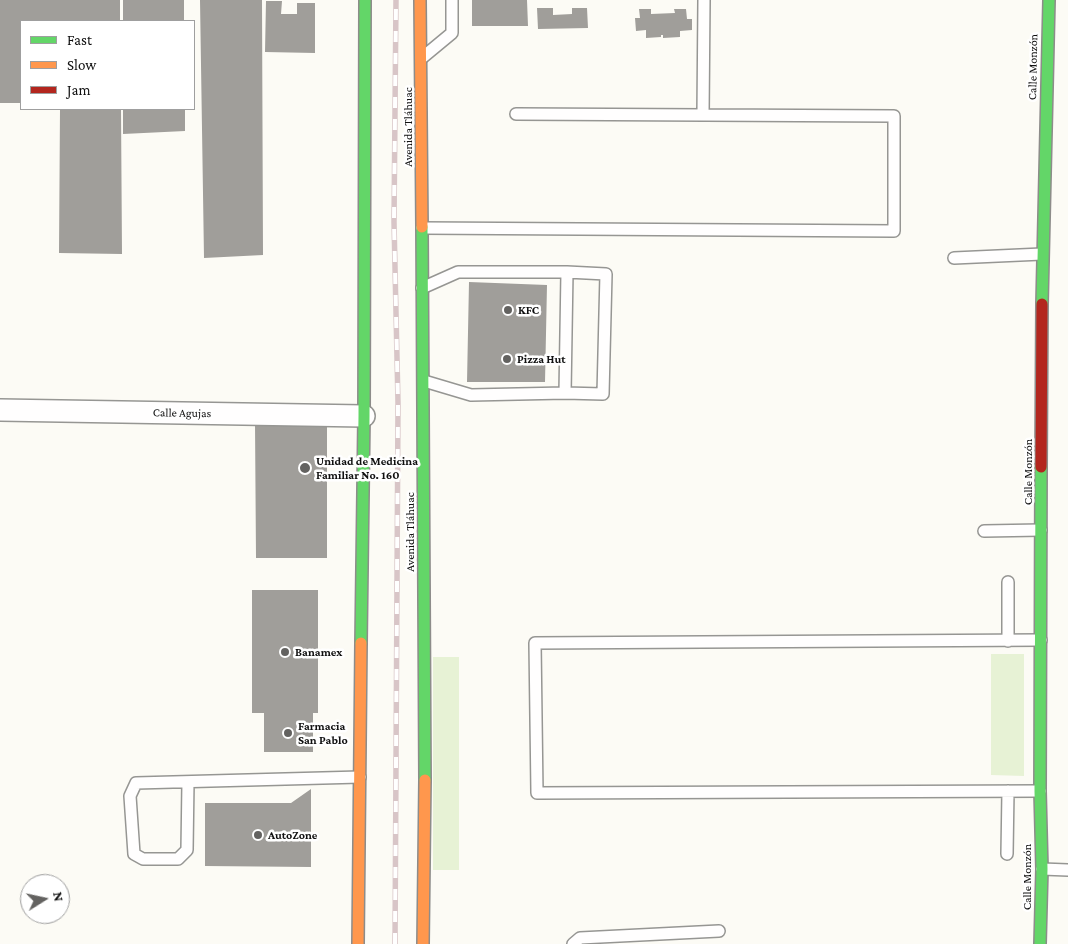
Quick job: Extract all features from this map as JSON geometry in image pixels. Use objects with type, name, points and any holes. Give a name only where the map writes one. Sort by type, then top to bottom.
[{"type":"main road","points":[[358,944],[364,416],[365,0]]},
{"type":"main road","name":"Avenida Tláhuac","points":[[420,0],[424,381],[425,741],[423,944]]},
{"type":"main road","name":"Calle Monzón","points":[[1040,944],[1042,870],[1040,790],[1042,254],[1049,0]]},
{"type":"street","name":"Calle Agujas","points":[[0,410],[364,416]]},
{"type":"lane","points":[[422,58],[452,33],[452,0]]},
{"type":"lane","points":[[703,115],[704,0]]},
{"type":"lane","points":[[422,228],[894,231],[894,116],[516,114]]},
{"type":"lane","points":[[954,258],[1042,254]]},
{"type":"lane","points":[[422,288],[458,272],[606,274],[603,394],[471,395],[424,381]]},
{"type":"lane","points":[[565,393],[567,272]]},
{"type":"lane","points":[[984,531],[1041,530]]},
{"type":"lane","points":[[1008,582],[1008,641]]},
{"type":"lane","points":[[1040,790],[537,793],[535,643],[1041,640]]},
{"type":"lane","points":[[188,782],[187,850],[178,859],[143,859],[134,854],[130,796],[136,782],[360,777]]},
{"type":"lane","points":[[1007,854],[1008,791]]},
{"type":"lane","points":[[1042,870],[1068,870]]},
{"type":"lane","points":[[573,944],[580,938],[719,931]]},
{"type":"green space","points":[[991,654],[1024,654],[1024,776],[991,775]]},
{"type":"green space","points":[[433,657],[459,657],[459,870],[433,870]]},
{"type":"building","points":[[0,0],[120,0],[120,20],[20,20],[20,103],[0,103]]},
{"type":"building","points":[[123,0],[184,0],[184,20],[123,20]]},
{"type":"building","points":[[200,0],[262,0],[263,255],[204,258]]},
{"type":"building","points":[[472,0],[527,0],[528,26],[472,26]]},
{"type":"building","points":[[266,1],[282,1],[281,14],[297,14],[297,3],[315,3],[315,53],[265,52]]},
{"type":"building","points":[[537,8],[553,8],[553,15],[572,14],[572,8],[587,8],[588,28],[538,29]]},
{"type":"building","points":[[639,9],[651,9],[651,14],[675,13],[674,9],[686,9],[687,19],[692,19],[692,30],[680,31],[680,37],[663,38],[663,35],[661,35],[661,37],[646,38],[646,30],[636,31],[635,18],[640,18]]},
{"type":"building","points":[[60,110],[121,110],[122,254],[59,253]]},
{"type":"building","points":[[123,110],[185,110],[185,131],[123,134]]},
{"type":"building","points":[[469,282],[547,285],[545,382],[467,382]]},
{"type":"building","name":"Unidad de Medicina Familiar No. 160","points":[[255,424],[327,424],[327,558],[256,558]]},
{"type":"building","name":"Banamex","points":[[252,590],[318,590],[318,713],[313,713],[313,752],[264,752],[264,713],[252,713]]},
{"type":"building","name":"AutoZone","points":[[311,789],[311,867],[205,866],[205,803],[291,803]]},
{"type":"railway","points":[[395,944],[398,403],[394,222],[396,0]]},
{"type":"traffic: fast","points":[[361,643],[364,416],[365,0]]},
{"type":"traffic: fast","points":[[1042,304],[1049,0]]},
{"type":"traffic: fast","points":[[422,227],[425,780]]},
{"type":"traffic: fast","points":[[1040,944],[1042,869],[1040,791],[1041,467]]},
{"type":"traffic: slow","points":[[420,0],[422,227]]},
{"type":"traffic: slow","points":[[358,944],[361,643]]},
{"type":"traffic: slow","points":[[423,944],[425,780]]},
{"type":"traffic: jam","points":[[1041,467],[1042,304]]},
{"type":"place","name":"KFC","points":[[508,310]]},
{"type":"place","name":"Pizza Hut","points":[[507,359]]},
{"type":"place","name":"Unidad de Medicina Familiar No. 160","points":[[305,468]]},
{"type":"place","name":"Banamex","points":[[285,652]]},
{"type":"place","name":"Farmacia San Pablo","points":[[288,733]]},
{"type":"place","name":"AutoZone","points":[[258,835]]}]
